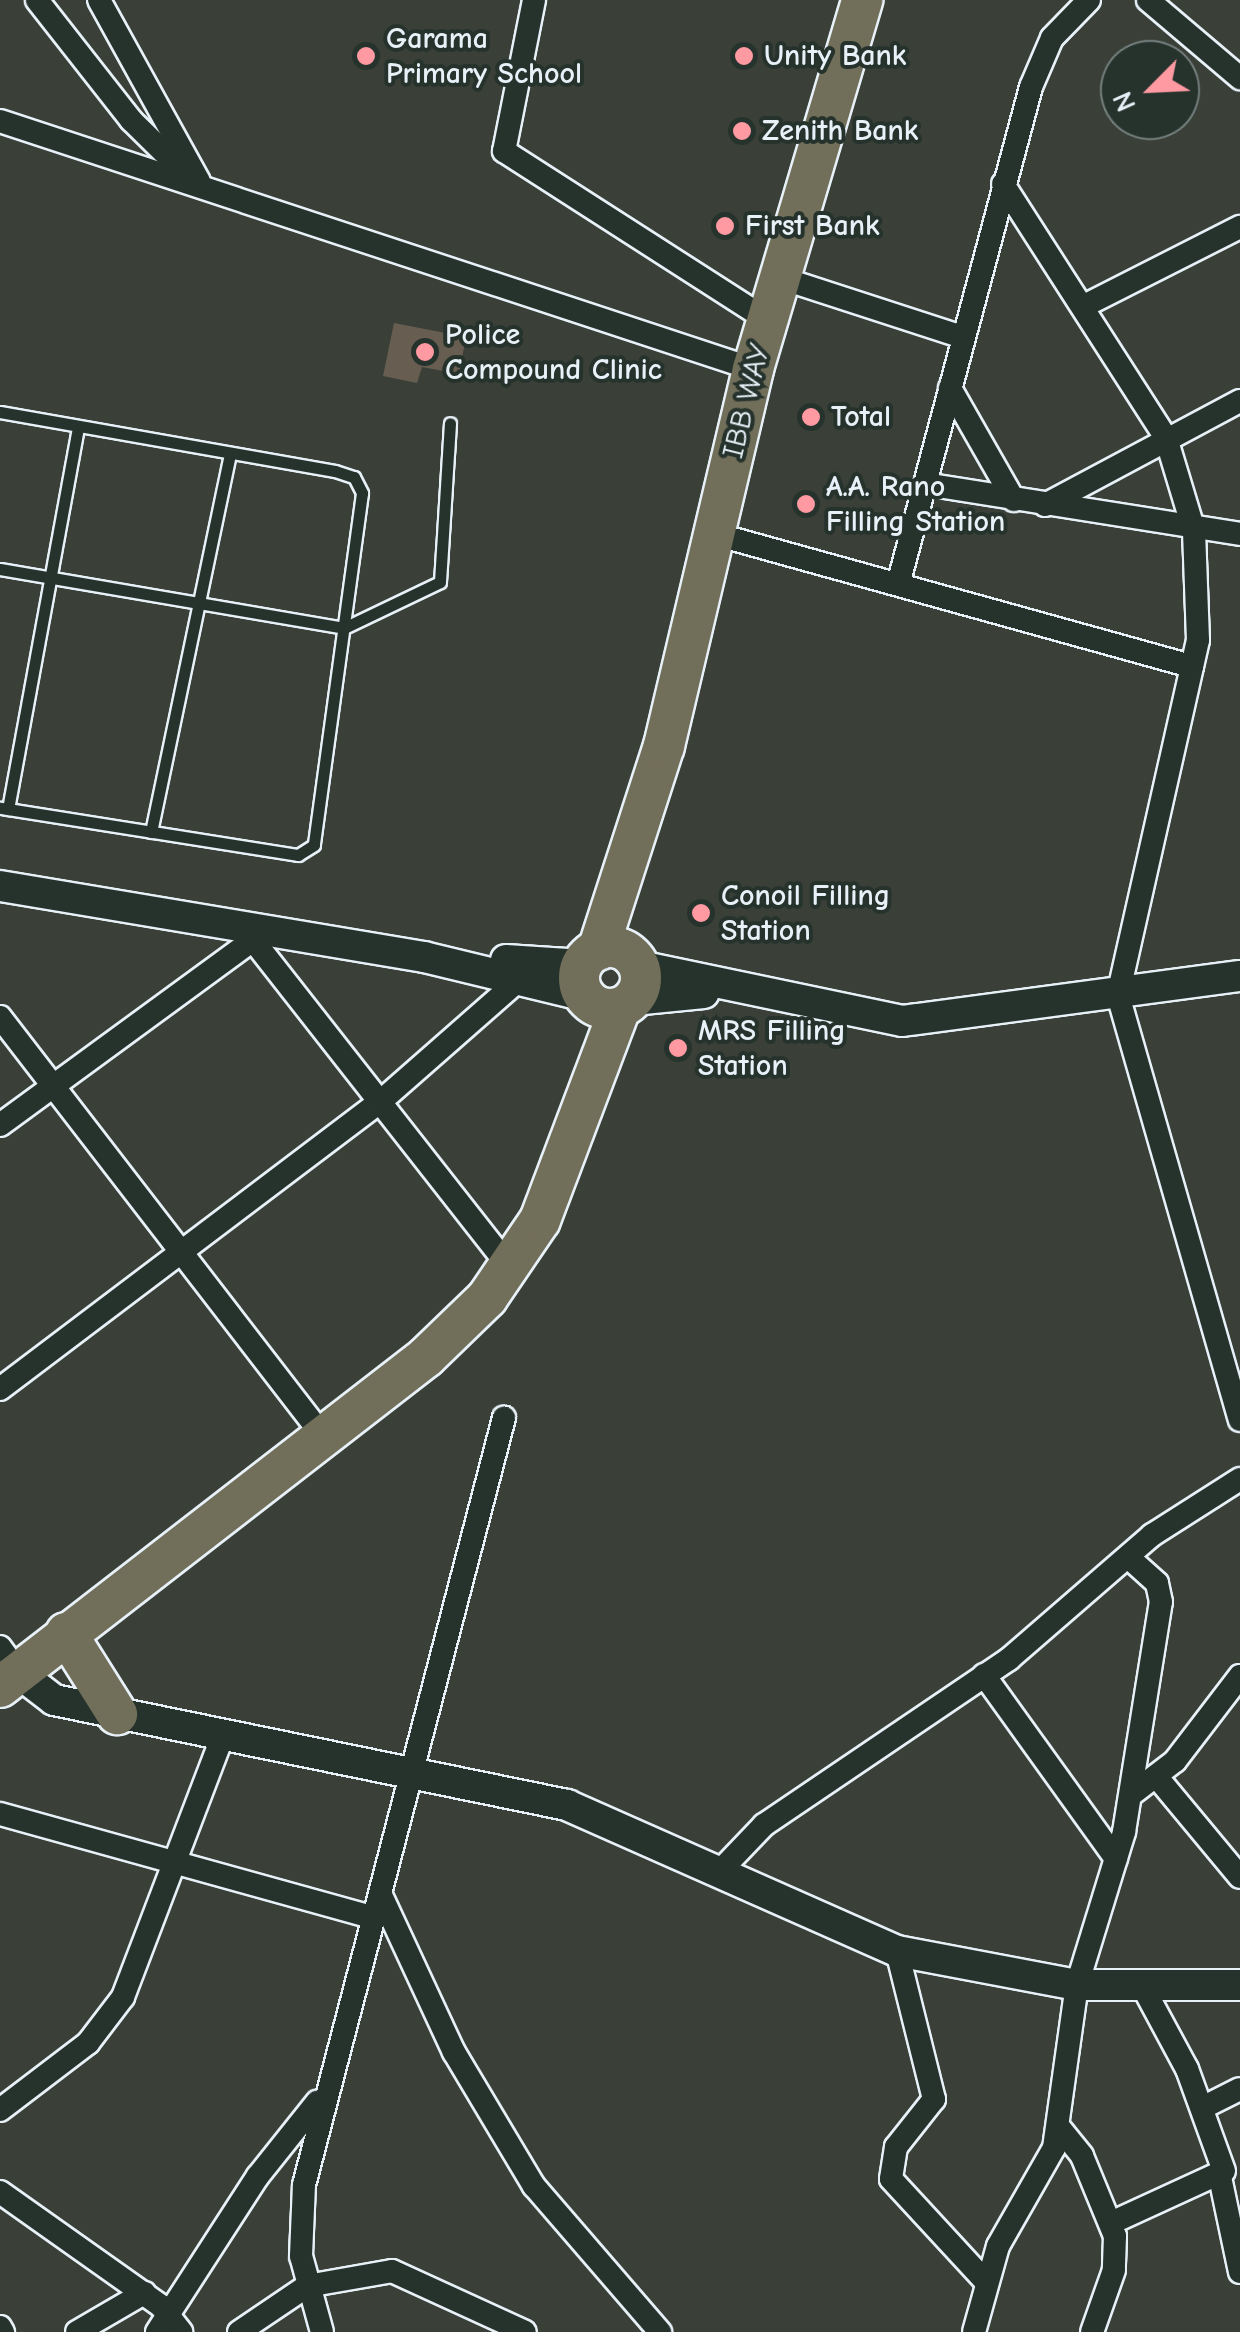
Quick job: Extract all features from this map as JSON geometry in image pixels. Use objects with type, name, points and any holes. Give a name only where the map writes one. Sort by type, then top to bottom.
[{"type":"highway","name":"IBB WAY","points":[[6,1669],[66,1633],[456,1331],[511,1269],[540,1220],[569,1140],[610,980],[646,806],[753,369],[862,0]]},
{"type":"highway","points":[[66,1633],[117,1714]]},
{"type":"street","points":[[37,0],[130,120],[203,188]]},
{"type":"street","points":[[99,0],[203,188]]},
{"type":"street","points":[[534,0],[504,151],[766,320]]},
{"type":"street","points":[[899,581],[1003,184],[1052,38],[1089,0]]},
{"type":"street","points":[[1148,0],[1240,78]]},
{"type":"street","points":[[0,120],[753,369]]},
{"type":"street","points":[[1003,184],[1166,438],[1194,531],[1200,608],[1192,666],[1118,995],[1240,1420]]},
{"type":"street","points":[[1084,306],[1240,227]]},
{"type":"street","points":[[778,277],[963,337]]},
{"type":"street","points":[[950,388],[1014,500]]},
{"type":"street","points":[[1045,505],[1240,402]]},
{"type":"street","points":[[924,484],[1194,531],[1240,534]]},
{"type":"street","points":[[715,534],[899,581],[1192,666]]},
{"type":"street","points":[[0,886],[245,935],[731,991],[902,1021],[1240,976]]},
{"type":"street","points":[[0,1125],[245,935]]},
{"type":"street","points":[[245,935],[511,1269]]},
{"type":"street","points":[[424,957],[520,979],[610,980]]},
{"type":"street","points":[[0,1388],[380,1102],[520,979]]},
{"type":"street","points":[[0,1017],[323,1436]]},
{"type":"street","points":[[322,2332],[308,2286],[298,2221],[322,2096],[418,1771],[504,1418]]},
{"type":"street","points":[[722,1870],[816,1787],[984,1675],[1193,1504],[1240,1479]]},
{"type":"street","points":[[974,2332],[986,2282],[1050,2157],[1078,1985],[1132,1794],[1161,1602],[1157,1584],[1130,1558]]},
{"type":"street","points":[[6,1669],[54,1700],[418,1771],[567,1806],[722,1870],[897,1951],[1078,1985],[1144,1989],[1240,1985]]},
{"type":"street","points":[[984,1675],[1116,1860]]},
{"type":"street","points":[[1132,1794],[1156,1776],[1240,1676]]},
{"type":"street","points":[[0,2110],[109,2020],[224,1732]]},
{"type":"street","points":[[1156,1776],[1240,1877]]},
{"type":"street","points":[[0,1814],[172,1866],[374,1918]]},
{"type":"street","points":[[381,1894],[454,2052],[534,2186],[660,2332]]},
{"type":"street","points":[[897,1951],[934,2099],[896,2147],[891,2180],[986,2282]]},
{"type":"street","points":[[1144,1989],[1202,2108],[1224,2164],[1220,2177],[1240,2272]]},
{"type":"street","points":[[1202,2108],[1240,2089]]},
{"type":"street","points":[[161,2323],[322,2096]]},
{"type":"street","points":[[1058,2126],[1082,2156],[1111,2223],[1118,2254],[1092,2332]]},
{"type":"street","points":[[1111,2223],[1220,2177]]},
{"type":"street","points":[[0,2192],[144,2293],[161,2323],[181,2332]]},
{"type":"street","points":[[239,2332],[308,2286],[402,2272],[524,2332]]},
{"type":"street","points":[[78,2332],[144,2293]]},
{"type":"lane","points":[[0,412],[230,452],[354,477],[362,493],[314,845],[298,855],[4,808],[53,578],[78,426]]},
{"type":"lane","points":[[0,569],[344,628],[440,582],[450,423]]},
{"type":"lane","points":[[151,832],[230,452]]},
{"type":"building","name":"Police Compound Clinic","points":[[394,323],[466,337],[459,374],[422,367],[417,383],[383,376]]},
{"type":"place","name":"Garama Primary School","points":[[366,56]]},
{"type":"place","name":"Unity Bank","points":[[744,56]]},
{"type":"place","name":"Zenith Bank","points":[[742,131]]},
{"type":"place","name":"First Bank","points":[[725,226]]},
{"type":"place","name":"Police Compound Clinic","points":[[425,352]]},
{"type":"place","name":"Total","points":[[811,417]]},
{"type":"place","name":"A.A. Rano Filling Station","points":[[806,504]]},
{"type":"place","name":"Conoil Filling Station","points":[[701,913]]},
{"type":"place","name":"MRS Filling Station","points":[[678,1048]]}]
